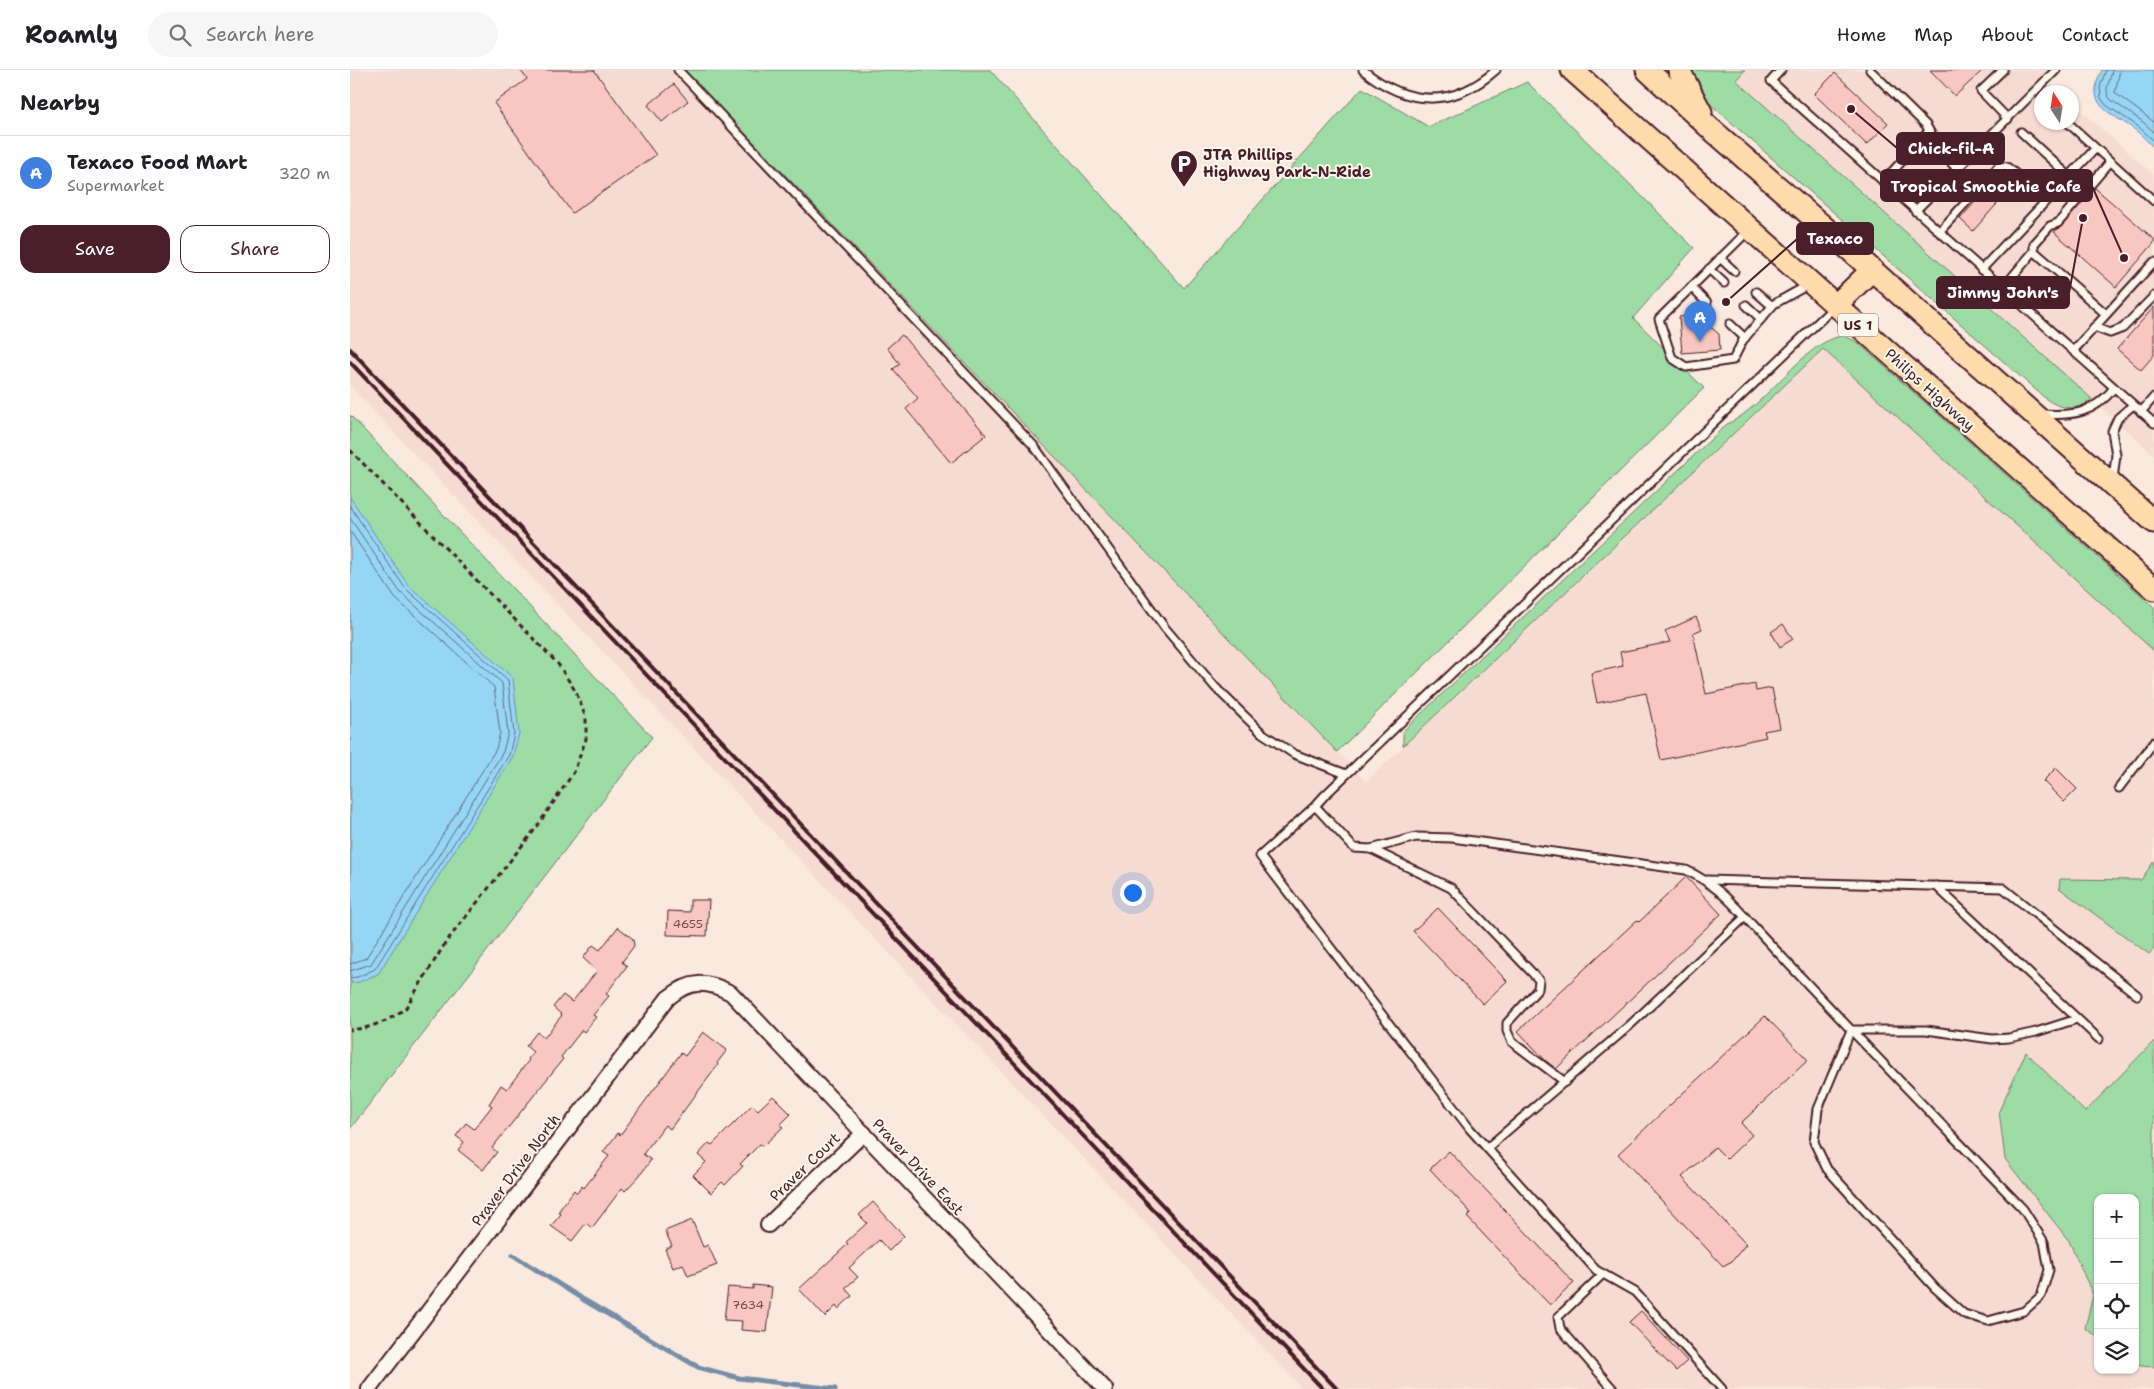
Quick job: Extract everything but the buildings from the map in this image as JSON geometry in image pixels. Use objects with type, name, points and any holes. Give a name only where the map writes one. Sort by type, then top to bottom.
[{"type":"main road","name":"Philips Highway","points":[[1572,70],[2154,589]]},
{"type":"main road","points":[[1647,70],[2154,522]]},
{"type":"main road","points":[[1679,70],[1711,129]]},
{"type":"main road","points":[[1836,306],[1872,270]]},
{"type":"street","name":"Praver Drive East","points":[[698,983],[715,984],[731,992],[1104,1389]]},
{"type":"street","name":"Praver Drive North","points":[[369,1389],[668,998],[680,988],[698,983]]},
{"type":"street","name":"Praver Court","points":[[768,1225],[864,1133]]},
{"type":"lane","points":[[678,70],[1034,446],[1165,628],[1214,687],[1270,738],[1294,754],[1346,774]]},
{"type":"lane","points":[[1363,70],[1380,84],[1405,96],[1431,98],[1466,92],[1496,70]]},
{"type":"lane","points":[[1781,70],[1771,81],[1980,270],[2154,423]]},
{"type":"lane","points":[[1870,70],[1926,125],[1940,150],[1957,169]]},
{"type":"lane","points":[[2003,70],[1981,91],[2008,119]]},
{"type":"lane","points":[[2041,85],[2054,71]]},
{"type":"lane","points":[[1915,211],[2034,93]]},
{"type":"lane","points":[[2075,130],[2154,201]]},
{"type":"lane","points":[[1883,182],[1929,131]]},
{"type":"lane","points":[[2022,132],[2069,176]]},
{"type":"lane","points":[[1980,270],[2095,149]]},
{"type":"lane","points":[[2002,289],[2034,251],[2034,244],[2050,226],[2058,223],[2110,162]]},
{"type":"lane","points":[[1939,232],[1999,166],[2007,167],[2047,199]]},
{"type":"lane","points":[[1750,228],[1660,319],[1672,358],[1686,367],[1733,360],[1745,338],[1772,306],[1811,283]]},
{"type":"lane","points":[[2034,251],[2106,314]]},
{"type":"lane","points":[[1720,258],[1734,271]]},
{"type":"lane","points":[[2072,351],[2154,262]]},
{"type":"lane","points":[[1709,269],[1724,283]]},
{"type":"lane","points":[[1691,287],[1707,303]]},
{"type":"lane","points":[[1756,292],[1772,306]]},
{"type":"lane","points":[[2094,327],[2110,333],[2124,328],[2154,296]]},
{"type":"lane","points":[[1746,305],[1761,319]]},
{"type":"lane","points":[[1722,1389],[1635,1292],[1596,1270],[1464,1122],[1260,856],[1315,806],[1346,774],[1836,306]]},
{"type":"lane","points":[[1730,324],[1745,338]]},
{"type":"lane","points":[[2033,413],[2067,415],[2099,404],[2114,388]]},
{"type":"lane","points":[[2142,412],[2154,397]]},
{"type":"lane","points":[[2112,484],[2116,455],[2112,431],[2118,418],[2133,405]]},
{"type":"lane","points":[[2118,788],[2154,742]]},
{"type":"lane","points":[[1315,806],[1354,848],[1371,849],[1416,836],[1452,838],[1686,870],[1707,880],[1725,895],[1851,1030],[2023,1209],[2044,1242],[2049,1270],[2041,1296],[2024,1311],[1988,1321],[1964,1314],[1934,1288],[1827,1169],[1814,1142],[1818,1108],[1851,1030]]},
{"type":"lane","points":[[1371,849],[1450,888],[1539,980],[1538,989],[1507,1022],[1507,1031],[1512,1042],[1565,1082]]},
{"type":"lane","points":[[1707,880],[2003,888],[2137,995]]},
{"type":"lane","points":[[1936,886],[2099,1039]]},
{"type":"lane","points":[[1487,1148],[1629,1026],[1745,917]]},
{"type":"lane","points":[[1851,1030],[1926,1030],[1992,1038],[2009,1038],[2077,1019]]},
{"type":"lane","points":[[1603,1274],[1558,1317],[1560,1328],[1613,1389]]},
{"type":"path","points":[[350,450],[558,664],[576,692],[586,718],[586,739],[574,772],[536,828],[446,942],[405,1009],[386,1021],[365,1028],[350,1030]]},
{"type":"shaded area","points":[[350,70],[685,70],[1366,782],[1824,349],[2154,651],[2154,1389],[1303,1389],[350,386]]},
{"type":"shaded area","points":[[1745,70],[2054,70],[2044,79],[2051,85],[2034,85],[2034,130],[2079,130],[2079,109],[2154,175],[2154,455],[1736,80]]},
{"type":"green space","points":[[685,70],[990,70],[1184,288],[1362,88],[1429,127],[1527,82],[1694,248],[1633,318],[1704,388],[1337,752]]},
{"type":"green space","points":[[1686,70],[1745,70],[1736,80],[2092,399],[2080,406],[2069,408],[2057,405],[2046,399],[1709,103]]},
{"type":"green space","points":[[1843,336],[1856,341],[2154,607],[2154,651],[1823,349],[1403,746],[1403,731],[1727,424],[1756,404],[1815,349],[1829,340]]},
{"type":"green space","points":[[350,415],[652,737],[350,1129]]},
{"type":"green space","points":[[2154,861],[2154,949],[2149,954],[2059,888],[2060,879],[2141,880]]},
{"type":"green space","points":[[2154,1041],[2154,1367],[2139,1365],[2139,1194],[2094,1194],[2094,1334],[2085,1328],[2093,1295],[2069,1241],[2005,1159],[1999,1111],[2026,1052],[2085,1112]]},
{"type":"water","points":[[2102,70],[2154,70],[2154,148],[2137,131],[2108,112],[2097,99],[2097,82]]},
{"type":"water","points":[[350,497],[408,585],[513,678],[519,734],[513,756],[378,974],[359,982],[351,983]]},
{"type":"waterway","points":[[513,1255],[584,1300],[698,1367],[739,1378],[835,1389]]},
{"type":"railway","points":[[350,349],[1337,1389]]},
{"type":"railway","points":[[350,362],[1323,1389]]},
{"type":"place","name":"Chick-fil-A","points":[[1851,109]]},
{"type":"place","name":"JTA Phillips Highway Park-N-Ride","points":[[1184,188]]},
{"type":"place","name":"Jimmy John's","points":[[2083,218]]},
{"type":"place","name":"Tropical Smoothie Cafe","points":[[2124,258]]},
{"type":"place","name":"Texaco","points":[[1726,302]]},
{"type":"place","name":"Texaco Food Mart","points":[[1700,342]]}]
